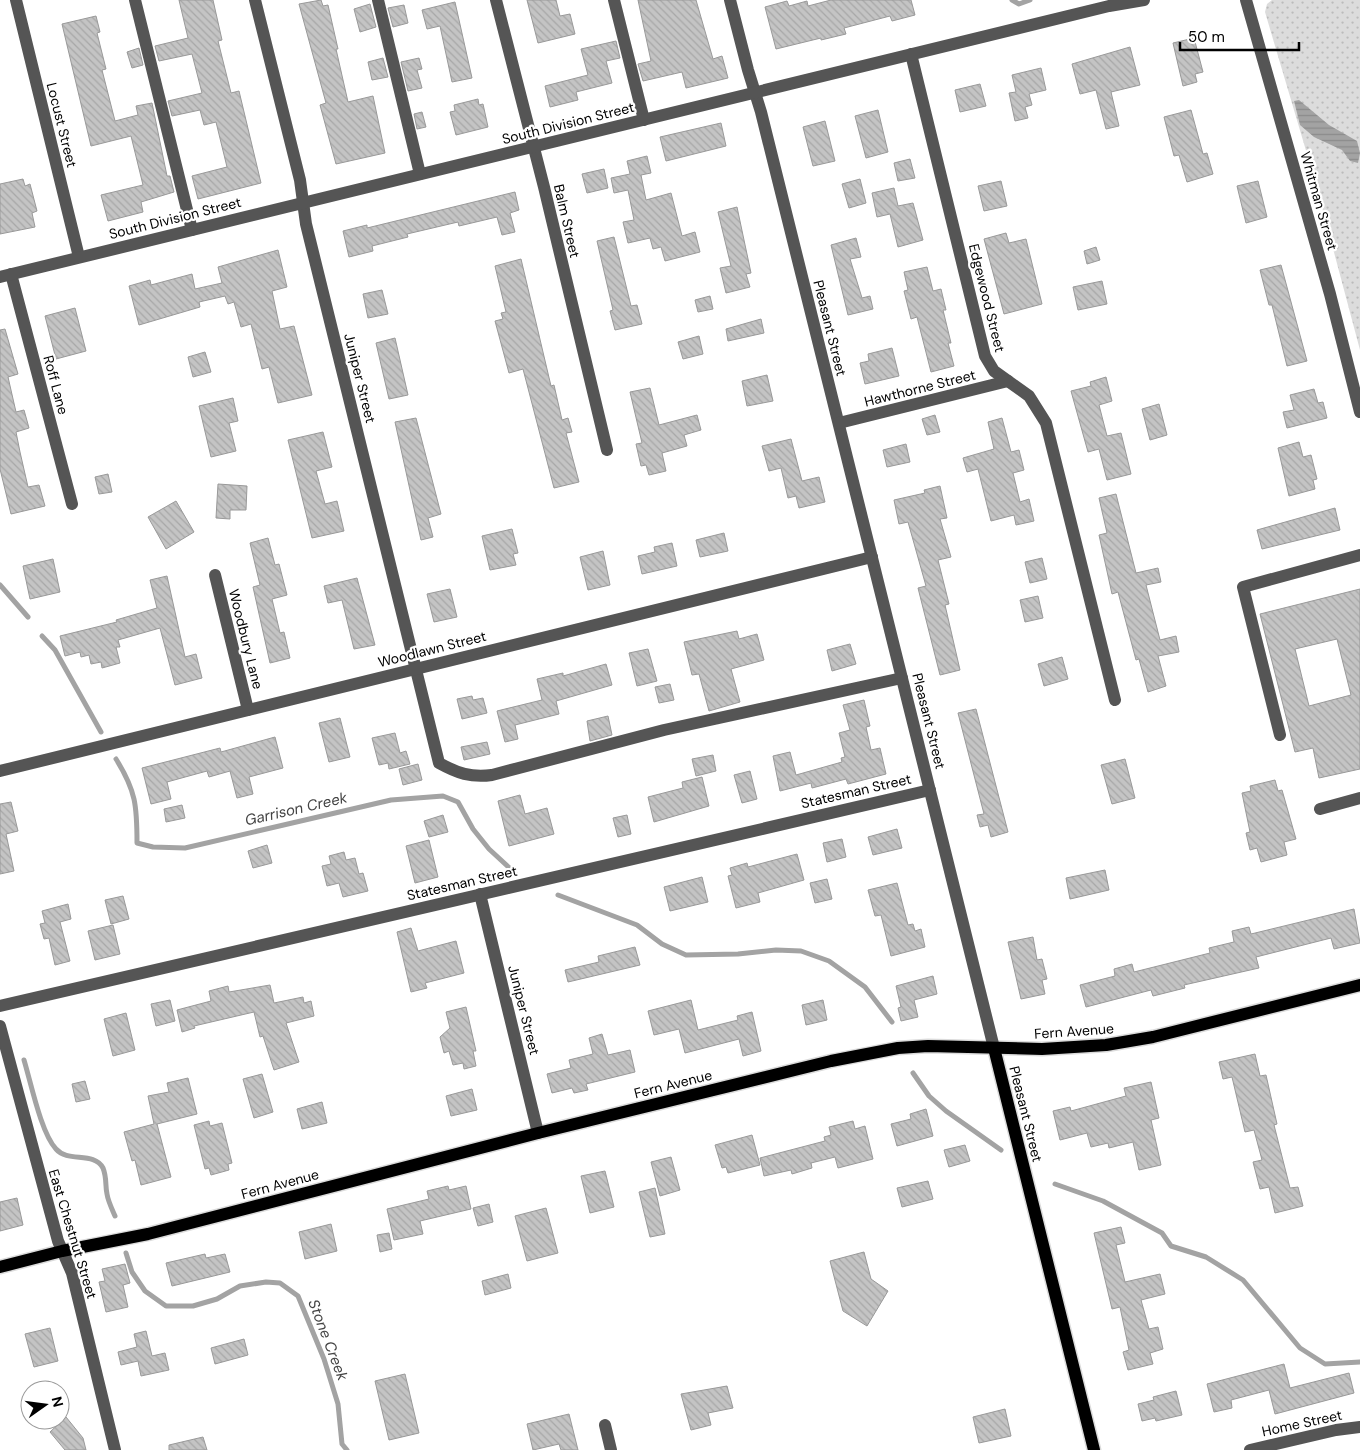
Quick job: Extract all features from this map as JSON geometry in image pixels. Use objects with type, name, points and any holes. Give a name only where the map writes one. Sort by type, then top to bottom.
[{"type":"main road","name":"Fern Avenue","points":[[0,1267],[62,1251],[148,1234],[538,1133],[865,1054],[928,1046],[1067,1049],[1124,1042],[1360,985]]},
{"type":"main road","name":"Pleasant Street","points":[[994,1048],[1094,1450]]},
{"type":"street","name":"Locust Street","points":[[16,0],[79,256]]},
{"type":"street","points":[[136,0],[192,230]]},
{"type":"street","name":"Juniper Street","points":[[256,0],[300,180],[306,224],[439,763],[464,775],[478,777],[492,775],[664,730],[902,678]]},
{"type":"street","points":[[378,0],[420,174]]},
{"type":"street","name":"Balm Street","points":[[496,0],[532,147],[544,187],[606,450]]},
{"type":"street","points":[[614,0],[644,120]]},
{"type":"street","name":"Pleasant Street","points":[[730,0],[839,423],[994,1048]]},
{"type":"street","name":"South Division Street","points":[[5,275],[1109,6],[1144,0]]},
{"type":"street","name":"Whitman Street","points":[[1246,0],[1316,247],[1360,412]]},
{"type":"street","name":"Edgewood Street","points":[[911,54],[985,356],[994,371],[1029,396],[1046,423],[1115,700]]},
{"type":"street","name":"Roff Lane","points":[[5,275],[72,504]]},
{"type":"street","name":"Hawthorne Street","points":[[839,423],[1008,381]]},
{"type":"street","points":[[1280,735],[1243,587],[1360,555]]},
{"type":"street","name":"Woodlawn Street","points":[[0,771],[872,557]]},
{"type":"street","name":"Woodbury Lane","points":[[215,575],[248,710]]},
{"type":"street","name":"Statesman Street","points":[[0,1006],[930,790]]},
{"type":"street","points":[[1320,808],[1360,798]]},
{"type":"street","name":"Juniper Street","points":[[480,894],[538,1133]]},
{"type":"street","name":"East Chestnut Street","points":[[0,1026],[62,1251],[72,1273],[115,1450]]},
{"type":"street","points":[[605,1425],[611,1450]]},
{"type":"street","name":"Home Street","points":[[1250,1450],[1336,1430],[1360,1427]]},
{"type":"shaded area","points":[[1272,0],[1360,0],[1360,350],[1315,181],[1265,12],[1267,4]]},
{"type":"shaded area","points":[[1299,100],[1329,125],[1357,141],[1360,153],[1358,163],[1350,161],[1342,150],[1314,137],[1300,125],[1294,101]]},
{"type":"building","points":[[179,0],[213,0],[222,40],[218,41],[231,93],[239,91],[261,183],[198,199],[192,176],[227,167],[216,122],[204,125],[200,110],[172,116],[168,101],[202,93],[192,54],[159,61],[155,46],[188,38]]},
{"type":"building","points":[[321,0],[323,6],[328,5],[348,102],[373,96],[385,153],[336,164],[320,105],[326,103],[299,4]]},
{"type":"building","points":[[527,0],[556,0],[560,16],[570,14],[575,34],[538,43]]},
{"type":"building","points":[[638,0],[696,0],[713,59],[722,56],[728,78],[686,88],[682,72],[643,81],[638,64],[651,61]]},
{"type":"building","points":[[831,0],[911,0],[915,15],[892,21],[890,16],[844,28],[846,34],[776,49],[765,7],[787,1],[789,6],[807,1],[808,6]]},
{"type":"building","points":[[455,2],[472,78],[452,82],[440,26],[427,29],[422,10]]},
{"type":"building","points":[[370,4],[376,27],[360,32],[354,9]]},
{"type":"building","points":[[404,5],[408,23],[393,27],[388,8]]},
{"type":"building","points":[[96,16],[100,32],[97,33],[106,69],[102,70],[115,121],[138,115],[136,106],[152,103],[167,176],[170,176],[174,192],[141,202],[143,212],[108,221],[101,195],[143,185],[131,136],[91,146],[62,24]]},
{"type":"building","points":[[1194,38],[1203,72],[1195,74],[1197,82],[1183,86],[1173,43]]},
{"type":"building","points":[[616,41],[620,58],[606,61],[612,83],[576,92],[578,100],[550,107],[545,86],[588,75],[581,49]]},
{"type":"building","points":[[1130,47],[1140,85],[1111,92],[1119,126],[1106,129],[1096,90],[1080,94],[1072,64]]},
{"type":"building","points":[[139,48],[143,65],[132,68],[127,52]]},
{"type":"building","points":[[383,58],[388,77],[372,80],[368,62]]},
{"type":"building","points":[[419,58],[422,69],[417,70],[422,88],[408,91],[401,62]]},
{"type":"building","points":[[1041,68],[1046,90],[1029,94],[1032,105],[1025,107],[1028,118],[1015,121],[1009,93],[1016,92],[1012,75]]},
{"type":"building","points":[[980,84],[986,106],[960,112],[955,90]]},
{"type":"building","points":[[478,99],[479,105],[483,104],[488,127],[456,135],[450,112],[455,111],[454,105]]},
{"type":"building","points":[[878,110],[888,152],[866,158],[855,116]]},
{"type":"building","points":[[1191,110],[1203,154],[1207,153],[1213,174],[1187,182],[1179,155],[1174,156],[1164,117]]},
{"type":"building","points":[[422,112],[426,127],[417,129],[414,114]]},
{"type":"building","points":[[825,121],[835,161],[813,166],[803,127]]},
{"type":"building","points":[[721,123],[726,146],[666,161],[660,137]]},
{"type":"building","points":[[647,156],[651,173],[641,175],[646,200],[671,193],[682,236],[695,232],[700,252],[665,261],[661,247],[653,249],[650,238],[628,243],[623,222],[634,220],[628,190],[614,193],[611,178],[630,174],[627,161]]},
{"type":"building","points":[[910,159],[915,178],[898,181],[894,163]]},
{"type":"building","points":[[604,169],[608,188],[587,193],[582,174]]},
{"type":"building","points":[[23,179],[25,186],[30,184],[37,211],[32,213],[35,227],[0,234],[0,184]]},
{"type":"building","points":[[860,179],[866,203],[849,208],[842,184]]},
{"type":"building","points":[[1001,181],[1007,206],[984,211],[978,186]]},
{"type":"building","points":[[1258,181],[1267,217],[1246,223],[1237,186]]},
{"type":"building","points":[[894,188],[898,206],[913,203],[923,240],[898,247],[890,214],[877,217],[872,193]]},
{"type":"building","points":[[515,192],[519,210],[510,213],[515,232],[502,235],[497,217],[459,226],[458,222],[407,234],[408,237],[372,246],[373,251],[349,257],[343,231],[367,225],[367,228]]},
{"type":"building","points":[[737,207],[751,273],[746,274],[750,287],[726,293],[720,268],[731,266],[718,212]]},
{"type":"building","points":[[1006,233],[1009,243],[1026,239],[1042,304],[1004,314],[984,239]]},
{"type":"building","points":[[614,237],[631,306],[637,305],[642,324],[615,330],[610,311],[613,310],[597,241]]},
{"type":"building","points":[[856,238],[861,257],[850,259],[862,298],[870,296],[873,309],[848,315],[831,245]]},
{"type":"building","points":[[1096,247],[1100,260],[1087,264],[1084,251]]},
{"type":"building","points":[[278,250],[287,287],[272,291],[280,329],[294,326],[312,395],[278,403],[269,367],[262,369],[251,324],[241,327],[234,302],[228,304],[225,296],[199,302],[200,307],[139,325],[129,286],[150,280],[151,285],[192,274],[195,289],[222,283],[218,267]]},
{"type":"building","points":[[521,259],[551,386],[554,385],[562,420],[568,418],[572,432],[566,433],[579,482],[554,488],[523,369],[509,373],[495,321],[503,319],[501,313],[506,312],[495,266]]},
{"type":"building","points":[[1281,265],[1307,361],[1287,366],[1272,305],[1269,305],[1260,270]]},
{"type":"building","points":[[927,267],[933,291],[941,289],[946,310],[943,310],[951,343],[948,343],[954,366],[931,372],[917,317],[911,319],[904,291],[908,290],[904,272]]},
{"type":"building","points":[[1102,281],[1107,304],[1078,310],[1073,287]]},
{"type":"building","points":[[382,290],[388,314],[368,318],[363,294]]},
{"type":"building","points":[[710,296],[713,309],[698,312],[695,300]]},
{"type":"building","points":[[75,308],[86,351],[56,359],[45,316]]},
{"type":"building","points":[[761,319],[764,333],[728,341],[726,329]]},
{"type":"building","points":[[5,329],[18,374],[8,377],[16,412],[24,410],[29,428],[16,432],[20,452],[28,487],[39,485],[45,506],[11,514],[0,469],[0,330]]},
{"type":"building","points":[[699,336],[703,354],[683,359],[678,342]]},
{"type":"building","points":[[395,338],[408,395],[389,399],[376,343]]},
{"type":"building","points":[[892,348],[899,376],[865,384],[860,363],[869,361],[868,354]]},
{"type":"building","points":[[205,352],[211,372],[193,377],[188,357]]},
{"type":"building","points":[[767,375],[773,401],[747,406],[742,381]]},
{"type":"building","points":[[1106,377],[1112,401],[1099,405],[1107,436],[1121,433],[1131,474],[1107,480],[1099,449],[1088,452],[1071,391],[1091,386],[1090,382]]},
{"type":"building","points":[[650,388],[659,425],[697,415],[701,430],[684,435],[687,446],[662,453],[666,471],[649,475],[646,465],[641,466],[636,444],[642,443],[630,392]]},
{"type":"building","points":[[1314,389],[1318,403],[1323,402],[1327,418],[1287,428],[1283,412],[1294,410],[1290,395]]},
{"type":"building","points":[[233,398],[238,421],[229,423],[236,451],[211,457],[199,406]]},
{"type":"building","points":[[1159,404],[1167,435],[1150,440],[1142,409]]},
{"type":"building","points":[[935,415],[940,432],[927,435],[922,419]]},
{"type":"building","points":[[416,418],[441,514],[428,518],[433,537],[421,540],[395,422]]},
{"type":"building","points":[[1002,418],[1011,452],[1019,450],[1024,470],[1013,473],[1020,502],[1029,499],[1034,521],[1016,525],[1014,515],[991,521],[978,469],[967,472],[963,458],[994,449],[988,422]]},
{"type":"building","points":[[323,432],[332,467],[316,471],[325,504],[337,501],[344,531],[312,538],[288,440]]},
{"type":"building","points":[[791,439],[802,481],[819,477],[825,502],[799,508],[796,496],[788,498],[781,468],[769,471],[762,446]]},
{"type":"building","points":[[1299,442],[1303,457],[1311,455],[1317,479],[1313,480],[1315,489],[1289,496],[1278,448]]},
{"type":"building","points":[[906,444],[910,462],[887,467],[883,450]]},
{"type":"building","points":[[108,474],[112,492],[99,494],[95,477]]},
{"type":"building","points":[[218,484],[247,486],[246,510],[230,510],[230,519],[216,518]]},
{"type":"building","points":[[940,486],[947,518],[940,519],[951,557],[938,560],[949,604],[945,605],[960,670],[940,675],[918,588],[926,586],[908,522],[899,524],[894,500],[925,493],[924,490]]},
{"type":"building","points":[[1116,494],[1136,573],[1158,568],[1161,582],[1146,585],[1160,640],[1176,636],[1179,652],[1158,656],[1166,686],[1148,692],[1139,659],[1136,660],[1118,592],[1112,594],[1099,535],[1107,533],[1099,498]]},
{"type":"building","points":[[176,501],[194,532],[166,549],[148,517]]},
{"type":"building","points":[[1335,508],[1340,530],[1262,549],[1257,530]]},
{"type":"building","points":[[512,529],[518,553],[513,554],[516,565],[490,570],[482,536]]},
{"type":"building","points":[[724,533],[728,551],[700,557],[696,540]]},
{"type":"building","points":[[268,538],[275,565],[279,564],[287,595],[272,599],[280,633],[284,632],[290,658],[270,663],[253,587],[260,585],[250,543]]},
{"type":"building","points":[[672,543],[677,566],[642,574],[638,556],[655,552],[654,547]]},
{"type":"building","points":[[603,551],[610,585],[588,590],[580,557]]},
{"type":"building","points":[[1042,558],[1047,579],[1030,583],[1025,562]]},
{"type":"building","points":[[53,559],[60,592],[30,599],[23,566]]},
{"type":"building","points":[[167,576],[185,657],[196,654],[202,678],[175,685],[160,628],[118,640],[120,647],[116,647],[120,663],[102,668],[101,662],[91,664],[89,655],[81,657],[80,652],[65,656],[60,636],[117,622],[116,620],[157,608],[150,580]]},
{"type":"building","points":[[357,578],[375,645],[354,649],[342,600],[328,603],[324,586]]},
{"type":"building","points":[[450,589],[457,617],[434,622],[427,594]]},
{"type":"building","points":[[1360,589],[1360,769],[1319,778],[1313,748],[1295,752],[1260,614]],"holes":[[[1337,639],[1351,695],[1309,706],[1295,649]]]},
{"type":"building","points":[[1038,596],[1043,618],[1025,622],[1020,600]]},
{"type":"building","points":[[737,631],[739,639],[757,634],[764,660],[731,669],[740,702],[709,711],[699,674],[692,675],[684,642]]},
{"type":"building","points":[[850,644],[856,664],[832,671],[827,650]]},
{"type":"building","points":[[648,649],[657,681],[637,686],[629,653]]},
{"type":"building","points":[[1062,657],[1068,679],[1044,686],[1038,664]]},
{"type":"building","points":[[606,664],[612,685],[556,701],[559,714],[515,725],[518,739],[505,742],[497,711],[542,700],[537,679],[563,673],[563,676]]},
{"type":"building","points":[[670,684],[674,700],[659,703],[655,687]]},
{"type":"building","points":[[472,696],[473,700],[483,698],[487,713],[462,719],[457,699]]},
{"type":"building","points":[[864,700],[870,726],[866,727],[871,750],[880,748],[886,774],[848,784],[846,779],[812,788],[811,783],[780,791],[773,756],[790,752],[796,775],[842,762],[841,758],[845,757],[839,733],[850,730],[843,705]]},
{"type":"building","points":[[976,709],[1008,832],[991,837],[988,825],[980,827],[977,815],[984,814],[958,713]]},
{"type":"building","points":[[608,716],[612,735],[590,741],[587,721]]},
{"type":"building","points":[[340,718],[350,757],[329,762],[319,723]]},
{"type":"building","points":[[395,733],[400,753],[406,751],[410,764],[389,769],[388,763],[379,765],[372,738]]},
{"type":"building","points":[[275,737],[283,768],[249,777],[253,794],[237,798],[230,771],[209,777],[207,771],[167,782],[171,799],[151,804],[142,768],[220,748],[221,752]]},
{"type":"building","points":[[487,742],[490,754],[464,760],[461,747]]},
{"type":"building","points":[[713,755],[716,771],[696,776],[692,759]]},
{"type":"building","points":[[1125,759],[1135,798],[1112,804],[1101,765]]},
{"type":"building","points":[[418,764],[422,780],[403,785],[399,769]]},
{"type":"building","points":[[750,771],[757,799],[742,803],[734,775]]},
{"type":"building","points":[[702,777],[709,806],[654,822],[648,797],[683,788],[682,782]]},
{"type":"building","points":[[1275,780],[1278,791],[1282,790],[1296,839],[1284,842],[1287,855],[1261,862],[1257,848],[1250,850],[1246,833],[1250,832],[1242,793],[1251,791],[1250,786]]},
{"type":"building","points":[[520,795],[525,814],[547,808],[554,834],[509,846],[498,801]]},
{"type":"building","points":[[11,802],[18,831],[6,834],[14,871],[0,874],[0,804]]},
{"type":"building","points":[[182,805],[185,818],[166,822],[164,809]]},
{"type":"building","points":[[443,815],[448,832],[429,837],[424,821]]},
{"type":"building","points":[[627,815],[631,834],[618,837],[613,818]]},
{"type":"building","points":[[897,829],[902,848],[873,855],[868,837]]},
{"type":"building","points":[[842,839],[846,857],[827,862],[823,843]]},
{"type":"building","points":[[429,840],[438,877],[415,883],[406,846]]},
{"type":"building","points":[[267,845],[272,863],[253,868],[248,851]]},
{"type":"building","points":[[344,852],[346,860],[355,858],[359,874],[363,873],[368,891],[343,897],[339,883],[327,886],[322,866],[331,864],[329,856]]},
{"type":"building","points":[[797,854],[804,880],[758,893],[760,902],[736,908],[728,876],[732,875],[730,868],[747,863],[748,867]]},
{"type":"building","points":[[1105,870],[1109,890],[1070,899],[1066,878]]},
{"type":"building","points":[[702,877],[708,902],[670,911],[664,887]]},
{"type":"building","points":[[827,879],[832,899],[815,903],[810,883]]},
{"type":"building","points":[[897,883],[908,925],[913,924],[915,931],[921,929],[925,947],[891,956],[881,915],[875,916],[868,890]]},
{"type":"building","points":[[123,896],[129,919],[111,924],[105,900]]},
{"type":"building","points":[[68,904],[71,919],[60,922],[70,961],[55,965],[49,938],[44,939],[40,924],[45,923],[42,911]]},
{"type":"building","points":[[1354,909],[1360,943],[1334,949],[1331,938],[1256,957],[1259,968],[1184,985],[1185,988],[1153,996],[1151,990],[1086,1007],[1080,985],[1115,976],[1114,969],[1132,964],[1134,972],[1210,953],[1209,948],[1234,942],[1232,931],[1249,927],[1251,934]]},
{"type":"building","points":[[113,925],[120,954],[95,960],[88,931]]},
{"type":"building","points":[[411,928],[418,951],[456,941],[464,973],[425,983],[427,988],[411,992],[397,932]]},
{"type":"building","points":[[1033,937],[1037,960],[1042,959],[1047,979],[1042,980],[1045,994],[1021,999],[1008,942]]},
{"type":"building","points":[[635,947],[640,965],[568,982],[565,970],[599,962],[598,956]]},
{"type":"building","points":[[933,976],[937,994],[914,1000],[918,1017],[901,1021],[898,1008],[901,1007],[896,986]]},
{"type":"building","points":[[270,985],[274,1003],[303,997],[304,1003],[311,1001],[314,1016],[286,1023],[299,1062],[274,1070],[263,1036],[260,1037],[254,1012],[194,1026],[195,1028],[182,1032],[177,1010],[211,1001],[209,991],[228,986],[229,992]]},
{"type":"building","points":[[170,1000],[175,1021],[156,1026],[151,1004]]},
{"type":"building","points":[[691,1000],[698,1030],[738,1020],[737,1016],[752,1012],[761,1051],[743,1056],[739,1039],[685,1053],[679,1029],[654,1035],[648,1011]]},
{"type":"building","points":[[823,1000],[827,1020],[806,1025],[802,1005]]},
{"type":"building","points":[[466,1007],[476,1051],[473,1051],[476,1066],[464,1069],[463,1063],[453,1065],[449,1051],[444,1053],[440,1037],[450,1028],[446,1012]]},
{"type":"building","points":[[126,1013],[135,1050],[113,1056],[104,1019]]},
{"type":"building","points":[[602,1034],[608,1055],[630,1050],[635,1072],[586,1084],[588,1090],[574,1093],[572,1088],[552,1093],[547,1074],[571,1068],[569,1060],[593,1054],[589,1038]]},
{"type":"building","points":[[1255,1054],[1260,1076],[1266,1075],[1277,1124],[1274,1125],[1290,1188],[1298,1187],[1303,1206],[1275,1213],[1269,1187],[1260,1189],[1253,1162],[1262,1160],[1254,1130],[1245,1132],[1232,1077],[1223,1079],[1219,1062]]},
{"type":"building","points":[[262,1074],[273,1112],[254,1118],[243,1079]]},
{"type":"building","points":[[188,1078],[197,1114],[157,1124],[171,1177],[141,1185],[135,1160],[132,1161],[124,1132],[154,1124],[148,1096],[169,1092],[167,1083]]},
{"type":"building","points":[[85,1081],[90,1099],[76,1102],[72,1084]]},
{"type":"building","points":[[1151,1082],[1159,1118],[1151,1120],[1161,1165],[1139,1170],[1133,1142],[1109,1148],[1108,1143],[1091,1147],[1087,1133],[1060,1140],[1053,1111],[1070,1107],[1071,1111],[1126,1096],[1124,1088]]},
{"type":"building","points":[[472,1089],[477,1110],[451,1116],[446,1096]]},
{"type":"building","points":[[322,1102],[327,1123],[302,1129],[297,1109]]},
{"type":"building","points":[[926,1109],[933,1136],[897,1146],[891,1124],[911,1119],[910,1114]]},
{"type":"building","points":[[209,1121],[210,1126],[222,1123],[232,1163],[228,1164],[229,1170],[211,1175],[209,1168],[205,1169],[194,1125]]},
{"type":"building","points":[[853,1121],[855,1129],[865,1126],[873,1159],[838,1168],[835,1157],[811,1163],[812,1168],[792,1174],[791,1170],[764,1176],[760,1158],[825,1141],[824,1137],[831,1135],[829,1127]]},
{"type":"building","points":[[752,1135],[760,1165],[728,1173],[726,1167],[722,1168],[715,1145]]},
{"type":"building","points":[[965,1145],[970,1161],[949,1167],[944,1150]]},
{"type":"building","points":[[671,1157],[680,1190],[660,1196],[651,1162]]},
{"type":"building","points":[[605,1171],[614,1207],[590,1213],[581,1176]]},
{"type":"building","points":[[928,1181],[933,1199],[902,1207],[897,1188]]},
{"type":"building","points":[[448,1186],[449,1190],[466,1186],[471,1209],[420,1221],[423,1234],[394,1240],[387,1209],[429,1199],[427,1191]]},
{"type":"building","points":[[655,1188],[665,1234],[650,1237],[639,1192]]},
{"type":"building","points":[[17,1198],[23,1225],[0,1231],[0,1202]]},
{"type":"building","points":[[489,1204],[493,1222],[478,1226],[473,1208]]},
{"type":"building","points":[[546,1208],[558,1253],[527,1261],[515,1216]]},
{"type":"building","points":[[331,1224],[337,1251],[305,1259],[299,1232]]},
{"type":"building","points":[[1121,1227],[1125,1243],[1116,1245],[1125,1282],[1160,1274],[1165,1294],[1141,1300],[1149,1329],[1158,1327],[1163,1349],[1150,1353],[1153,1364],[1128,1370],[1123,1352],[1129,1350],[1120,1307],[1112,1309],[1094,1233]]},
{"type":"building","points":[[389,1233],[392,1249],[380,1252],[377,1235]]},
{"type":"building","points":[[864,1252],[871,1279],[888,1291],[867,1326],[843,1311],[830,1261]]},
{"type":"building","points":[[205,1254],[206,1258],[225,1254],[230,1272],[172,1286],[166,1263]]},
{"type":"building","points":[[125,1264],[130,1283],[123,1285],[128,1307],[106,1312],[99,1282],[105,1281],[102,1269]]},
{"type":"building","points":[[508,1274],[511,1288],[485,1295],[482,1281]]},
{"type":"building","points":[[50,1328],[58,1361],[34,1367],[25,1334]]},
{"type":"building","points":[[146,1331],[152,1356],[165,1353],[169,1370],[141,1376],[138,1361],[121,1365],[118,1352],[137,1347],[134,1334]]},
{"type":"building","points":[[244,1339],[248,1355],[215,1364],[211,1348]]},
{"type":"building","points":[[1284,1364],[1290,1388],[1349,1373],[1354,1393],[1275,1414],[1269,1390],[1231,1400],[1232,1408],[1214,1412],[1207,1384]]},
{"type":"building","points":[[405,1374],[419,1433],[389,1440],[375,1381]]},
{"type":"building","points":[[727,1386],[733,1408],[708,1413],[711,1425],[691,1430],[681,1394]]},
{"type":"building","points":[[1176,1391],[1182,1415],[1156,1421],[1155,1418],[1142,1421],[1138,1404],[1154,1400],[1153,1397]]},
{"type":"building","points":[[1005,1409],[1011,1436],[979,1443],[973,1417]]},
{"type":"building","points":[[569,1414],[578,1450],[561,1450],[559,1444],[533,1450],[527,1424]]},
{"type":"building","points":[[70,1422],[83,1438],[86,1450],[65,1450],[50,1432],[52,1430],[70,1430]]},
{"type":"building","points":[[203,1437],[207,1450],[169,1450],[169,1445]]},
{"type":"waterway","points":[[1012,0],[1019,4],[1030,0]]},
{"type":"waterway","name":"Garrison Creek","points":[[0,585],[28,617]]},
{"type":"waterway","name":"Garrison Creek","points":[[42,636],[55,650],[101,732]]},
{"type":"waterway","name":"Garrison Creek","points":[[116,759],[128,780],[134,799],[137,819],[137,843],[153,847],[185,848],[391,800],[443,796],[458,802],[473,829],[489,849],[515,873]]},
{"type":"waterway","name":"Garrison Creek","points":[[558,895],[637,925],[662,944],[686,955],[738,954],[776,950],[801,951],[829,961],[865,987],[892,1022]]},
{"type":"waterway","name":"Stone Creek","points":[[24,1060],[41,1120],[51,1142],[61,1153],[87,1158],[99,1163],[103,1168],[106,1191],[115,1216]]},
{"type":"waterway","name":"Garrison Creek","points":[[913,1073],[929,1096],[946,1111],[1001,1150]]},
{"type":"waterway","name":"Garrison Creek","points":[[1055,1184],[1103,1201],[1162,1233],[1171,1246],[1206,1257],[1243,1280],[1300,1348],[1325,1364],[1360,1362]]},
{"type":"waterway","name":"Stone Creek","points":[[126,1253],[132,1272],[145,1291],[166,1306],[193,1306],[217,1299],[240,1286],[266,1282],[280,1283],[298,1296],[324,1359],[338,1404],[342,1444],[347,1450]]}]
